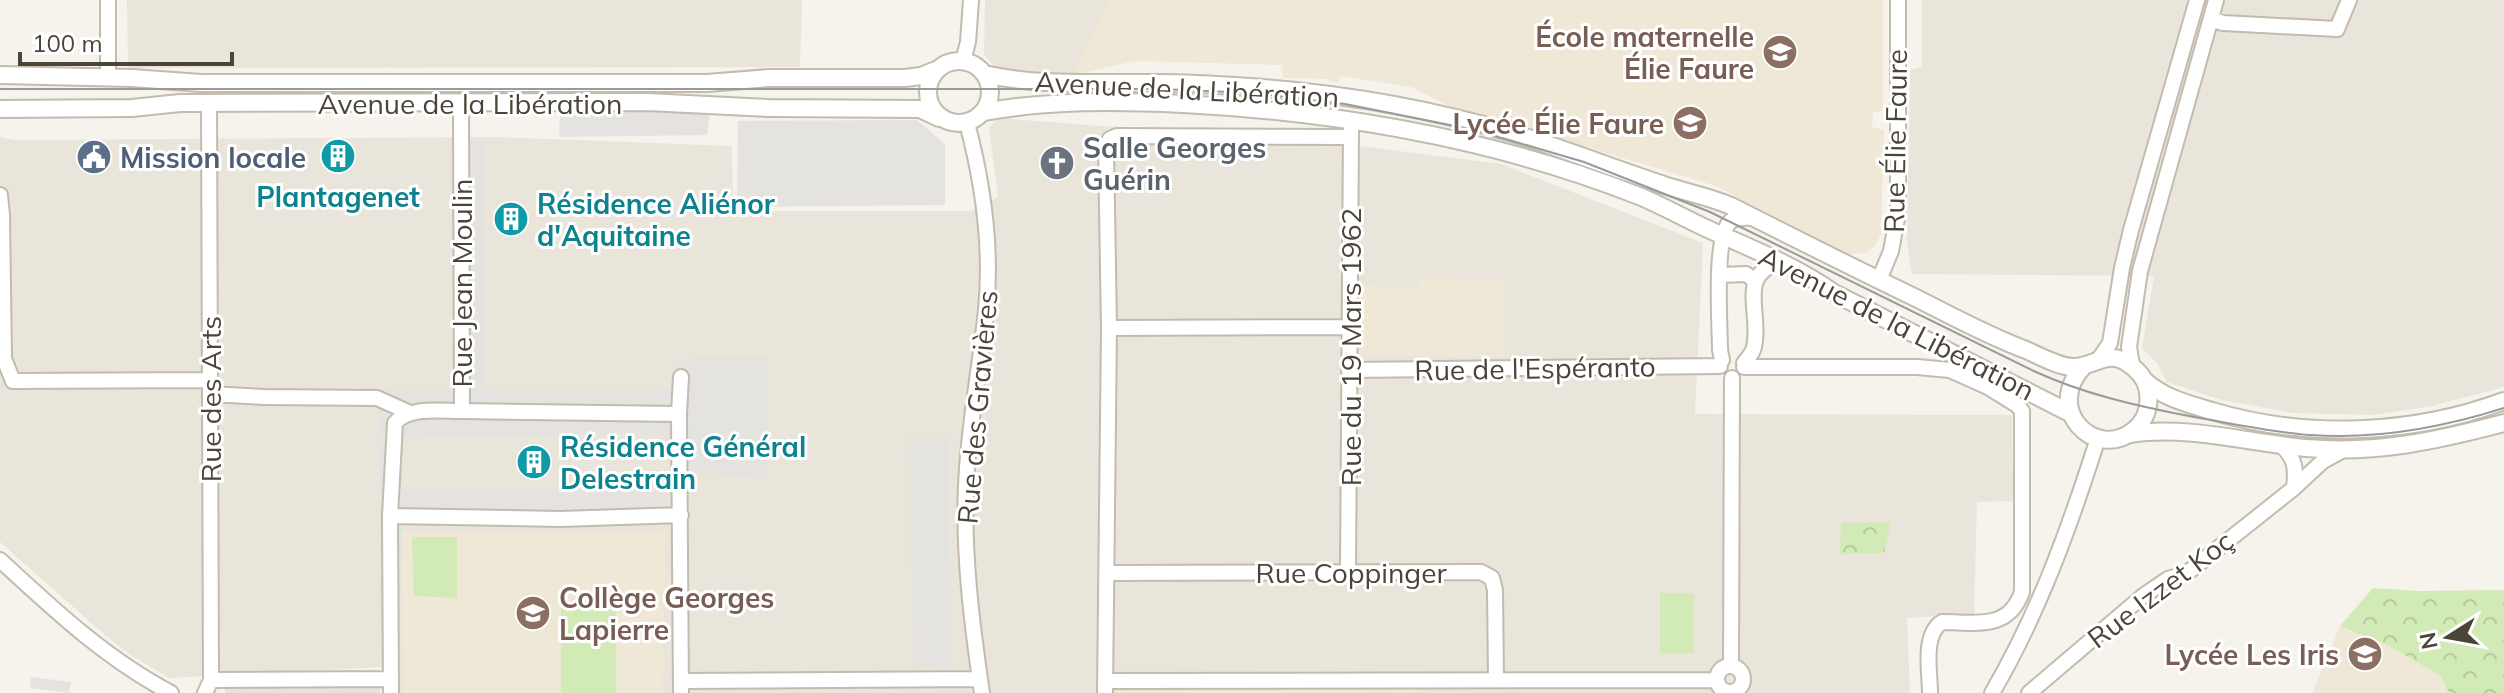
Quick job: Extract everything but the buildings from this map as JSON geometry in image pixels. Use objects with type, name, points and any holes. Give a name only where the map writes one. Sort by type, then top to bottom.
[{"type":"street","points":[[108,0],[108,77]]},
{"type":"street","points":[[963,61],[968,42],[971,0]]},
{"type":"street","name":"Rue Élie Faure","points":[[1879,280],[1891,251],[1898,213],[1898,0]]},
{"type":"street","points":[[2197,0],[2128,243],[2110,343],[2075,375],[2070,386],[2068,403],[2077,424],[2086,433],[2109,440],[2130,434],[2179,433],[2343,450],[2405,446],[2504,423]]},
{"type":"street","points":[[2216,0],[2140,271],[2130,337],[2129,357],[2132,365],[2145,381],[2165,395],[2226,415],[2313,429],[2343,430],[2427,422],[2504,401]]},
{"type":"street","points":[[2211,19],[2223,23],[2337,29],[2349,0]]},
{"type":"street","points":[[953,61],[963,61],[971,63],[984,74],[990,98],[984,112],[967,123],[948,122],[939,118],[930,105],[927,93],[930,79],[936,70],[953,61]]},
{"type":"street","name":"Avenue de la Libération","points":[[0,75],[201,83],[707,83],[769,78],[905,78],[936,70]]},
{"type":"street","name":"Avenue de la Libération","points":[[984,74],[1015,81],[1253,87],[1382,102],[1525,137],[1666,186],[1716,199],[2018,347],[2065,366],[2092,362]]},
{"type":"street","name":"Avenue de la Libération","points":[[0,109],[132,108],[180,103],[647,102],[769,108],[904,108],[920,109],[939,118]]},
{"type":"street","name":"Rue Jean Moulin","points":[[410,413],[462,411],[461,103]]},
{"type":"street","name":"Avenue de la Libération","points":[[984,112],[1014,106],[1062,103],[1159,103],[1252,108],[1352,130],[1507,152],[1637,195],[1816,280],[1834,293],[2070,413]]},
{"type":"street","name":"Rue des Arts","points":[[208,686],[209,104]]},
{"type":"street","name":"Rue des Gravières","points":[[967,123],[982,199],[987,267],[986,311],[970,424],[966,488],[970,591],[981,686]]},
{"type":"street","points":[[1352,130],[1117,136],[1110,139],[1106,147],[1109,328],[1105,687],[1496,680],[1719,687],[1734,692],[1744,690],[1741,672],[1731,666]]},
{"type":"street","name":"Rue du 19 Mars 1962","points":[[1348,572],[1352,130]]},
{"type":"street","points":[[0,195],[4,359],[13,381],[210,387],[265,397],[377,398],[410,413]]},
{"type":"street","name":"Avenue de la Libération","points":[[1722,235],[1730,221],[1736,218],[1756,218]]},
{"type":"street","points":[[1722,235],[1720,350],[1722,373],[1732,378]]},
{"type":"street","points":[[1732,378],[1741,374],[1754,346],[1754,280],[1764,268],[1780,262]]},
{"type":"street","points":[[1720,275],[1746,274],[1754,280]]},
{"type":"street","points":[[1109,328],[1350,327]]},
{"type":"street","points":[[1721,363],[1732,354],[1739,357],[1744,365]]},
{"type":"street","points":[[2092,362],[2111,358],[2132,365]]},
{"type":"street","name":"Rue de l'Espéranto","points":[[1350,370],[1721,363]]},
{"type":"street","points":[[1744,365],[1950,370],[1988,387],[2022,411],[2022,592],[2018,605],[1998,621],[1942,622],[1934,627],[1930,637],[1930,693]]},
{"type":"street","points":[[681,377],[681,687],[981,686]]},
{"type":"street","points":[[1731,666],[1732,378]]},
{"type":"street","points":[[2130,434],[2146,414],[2149,394],[2145,381]]},
{"type":"street","points":[[462,411],[679,414]]},
{"type":"street","points":[[208,686],[391,686],[390,516],[395,423],[410,413]]},
{"type":"street","points":[[1992,693],[2034,612],[2056,560],[2098,438]]},
{"type":"street","points":[[2282,446],[2293,459],[2294,488]]},
{"type":"street","name":"Rue Izzet Koç","points":[[2029,693],[2143,596],[2168,579],[2187,573],[2294,488],[2323,461],[2343,450]]},
{"type":"street","points":[[390,516],[561,519],[681,515]]},
{"type":"street","points":[[0,560],[111,656],[171,693]]},
{"type":"street","name":"Rue Coppinger","points":[[1106,573],[1481,572],[1492,578],[1495,590],[1496,680]]},
{"type":"street","points":[[1719,687],[1720,672],[1731,666]]},
{"type":"shaded area","points":[[127,0],[802,0],[800,67],[128,68]]},
{"type":"shaded area","points":[[985,0],[1110,0],[1074,75],[998,70],[984,55]]},
{"type":"shaded area","name":"Lycée Élie Faure","points":[[1110,0],[1883,0],[1883,111],[1873,112],[1872,127],[1884,130],[1881,234],[1876,245],[1866,253],[1847,254],[1716,186],[1449,106],[1411,87],[1340,76],[1339,82],[1283,78],[1282,65],[1135,61],[1074,75]]},
{"type":"shaded area","points":[[1922,0],[2504,0],[2504,387],[2432,406],[2373,415],[2292,413],[2218,399],[2167,382],[2157,363],[2142,348],[2154,276],[1912,274],[1907,243],[1910,70],[1922,67]]},
{"type":"shaded area","points":[[710,110],[707,135],[559,137],[560,114]]},
{"type":"shaded area","points":[[998,118],[1360,146],[1501,164],[1703,243],[1695,414],[2012,415],[2013,501],[1977,502],[1974,614],[1907,618],[1910,693],[385,693],[383,667],[170,678],[132,656],[106,636],[0,542],[0,137],[14,140],[498,137],[732,146],[733,211],[970,211],[998,197],[989,128]]},
{"type":"shaded area","points":[[917,120],[945,144],[945,205],[737,207],[738,121]]},
{"type":"shaded area","points":[[451,139],[484,139],[484,390],[668,390],[674,368],[693,357],[768,357],[767,478],[670,471],[667,433],[380,438],[378,391],[453,390]]},
{"type":"shaded area","points":[[1419,280],[1505,281],[1505,357],[1360,355],[1360,286],[1418,287]]},
{"type":"shaded area","points":[[910,438],[948,438],[951,668],[913,668]]},
{"type":"shaded area","points":[[404,441],[402,489],[656,491],[658,509],[403,511],[399,629],[379,628],[380,443]]},
{"type":"shaded area","name":"Collège Georges Lapierre","points":[[401,532],[666,532],[662,693],[403,693]]},
{"type":"shaded area","name":"Lycée Les Iris","points":[[2340,626],[2391,647],[2442,676],[2449,693],[2312,693]]},
{"type":"shaded area","points":[[31,677],[71,682],[69,693],[30,688]]},
{"type":"shaded area","points":[[381,685],[380,693],[225,693],[225,687]]},
{"type":"shaded area","points":[[1117,688],[1420,688],[1420,693],[1117,693]]},
{"type":"green space","points":[[1891,522],[1884,553],[1840,554],[1841,523]]},
{"type":"green space","points":[[412,537],[457,537],[457,598],[414,596]]},
{"type":"green space","points":[[2373,588],[2504,590],[2504,693],[2449,693],[2441,676],[2391,647],[2340,626]]},
{"type":"green space","points":[[1660,593],[1694,593],[1694,653],[1660,653]]},
{"type":"green space","points":[[561,601],[616,601],[616,693],[561,693]]},
{"type":"tram line","points":[[0,89],[1160,89],[1253,93],[1345,104],[1475,130],[1584,162],[1710,212],[2036,372],[2111,398],[2250,427],[2335,436],[2408,431],[2504,408]]},
{"type":"place","name":"École maternelle Élie Faure","points":[[1780,52]]},
{"type":"place","name":"Lycée Élie Faure","points":[[1690,123]]},
{"type":"place","name":"Plantagenet","points":[[338,156]]},
{"type":"place","name":"Mission locale","points":[[94,157]]},
{"type":"place","name":"Salle Georges Guérin","points":[[1057,163]]},
{"type":"place","name":"Résidence Aliénor d'Aquitaine","points":[[511,219]]},
{"type":"place","name":"Résidence Général Delestrain","points":[[534,462]]},
{"type":"place","name":"Collège Georges Lapierre","points":[[533,613]]},
{"type":"place","name":"Lycée Les Iris","points":[[2365,654]]}]
